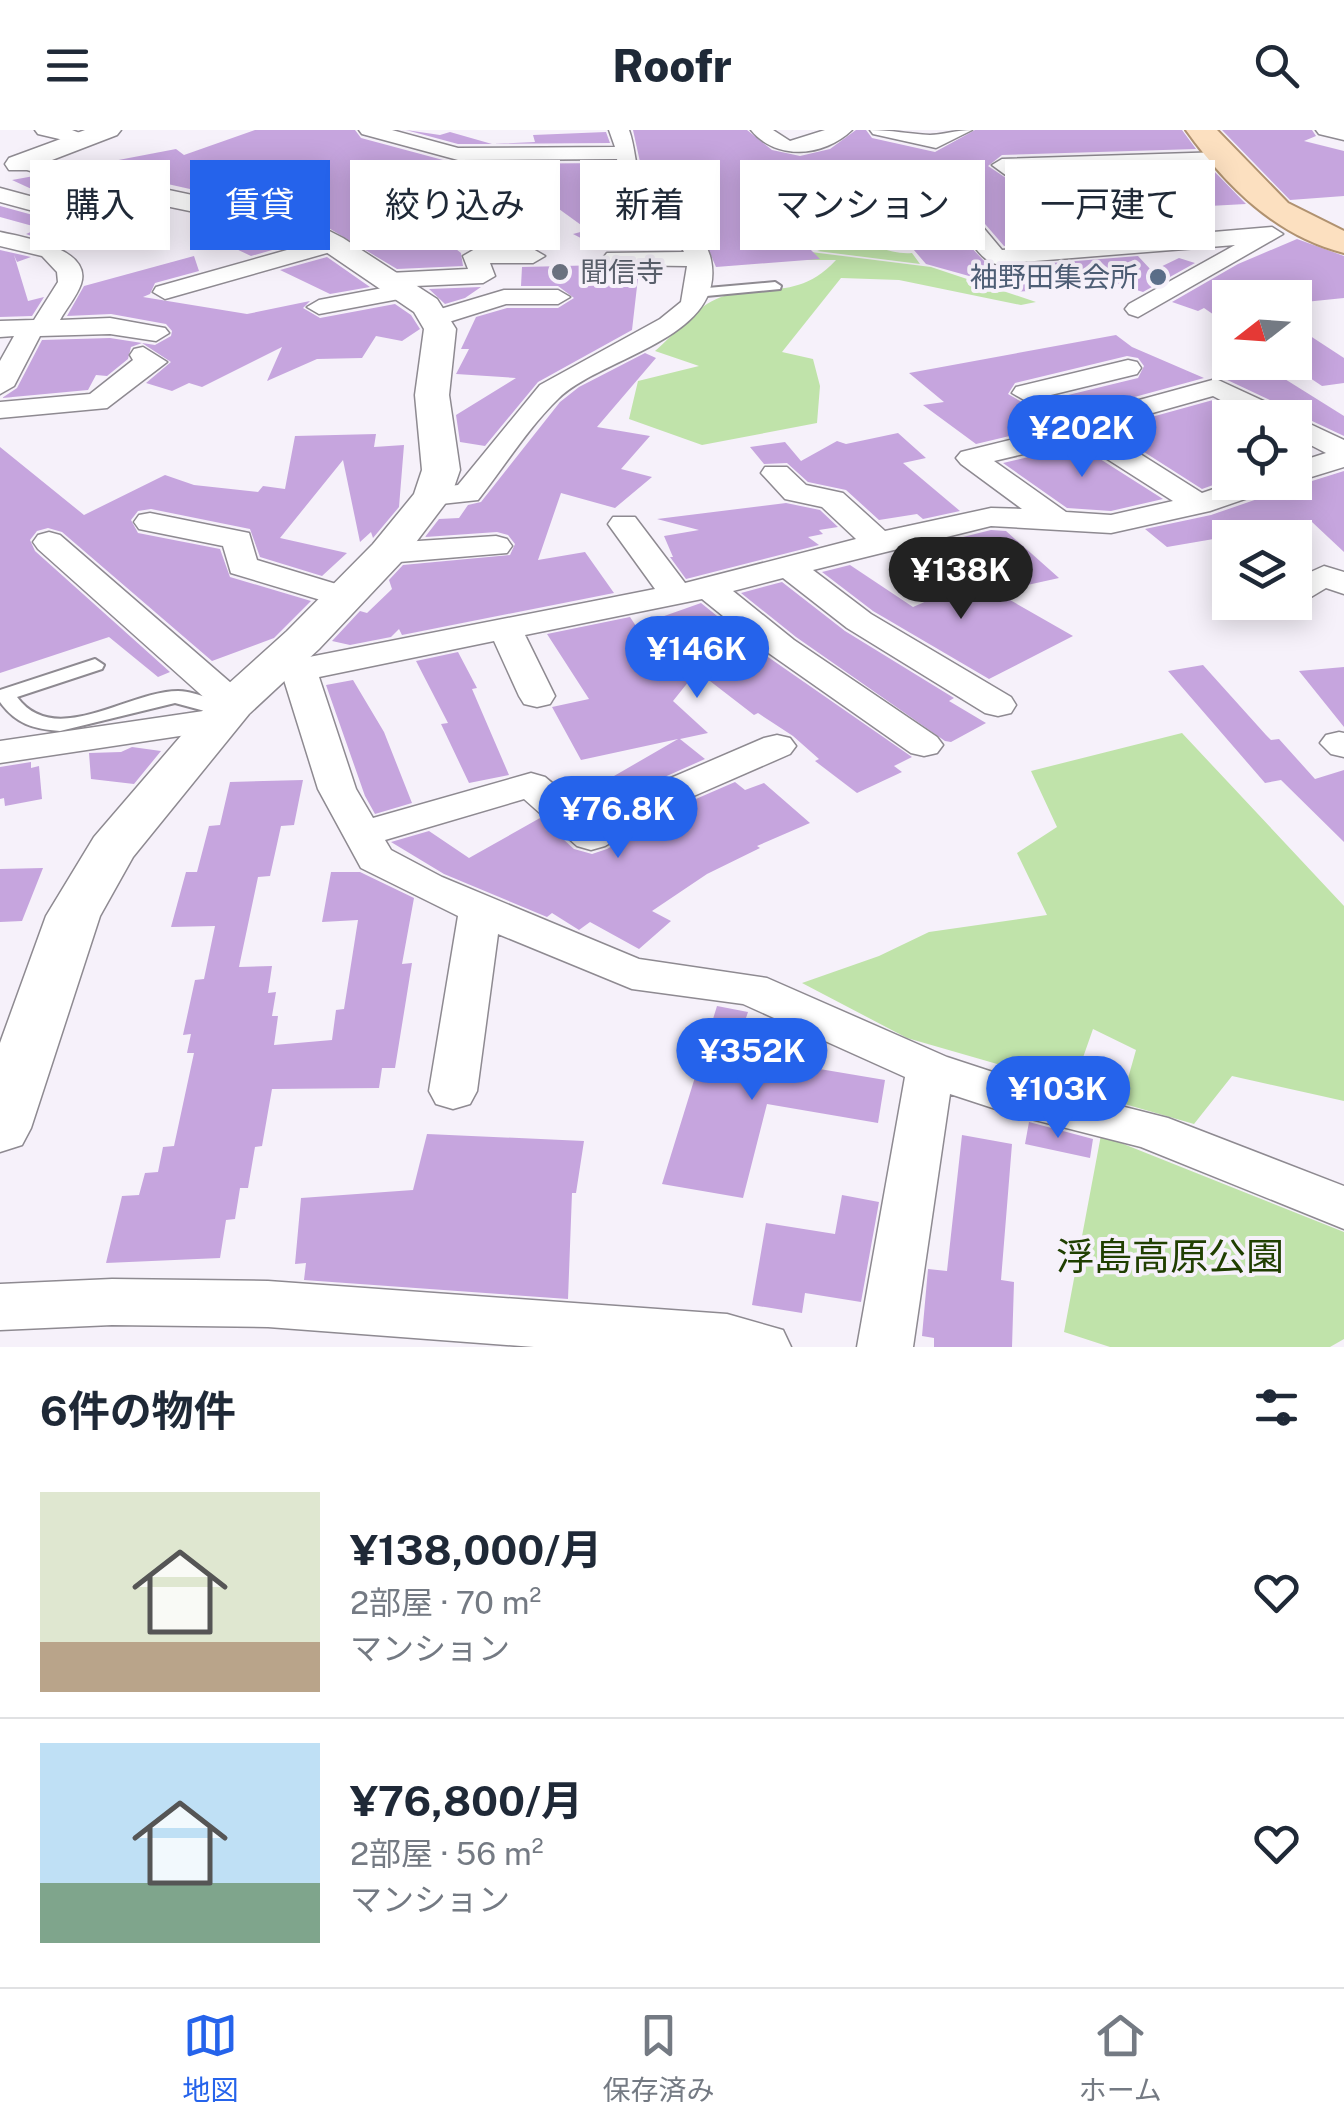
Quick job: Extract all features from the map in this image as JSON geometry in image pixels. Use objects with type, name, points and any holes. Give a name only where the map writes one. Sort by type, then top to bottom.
[{"type":"main road","points":[[1204,139],[1283,229],[1339,238]]},
{"type":"street","points":[[368,130],[458,154],[623,142],[630,186],[685,232],[699,259],[692,306],[669,324],[550,391],[467,494],[432,496]]},
{"type":"street","points":[[761,130],[772,143],[797,149],[842,130]]},
{"type":"street","points":[[880,130],[936,142],[962,130]]},
{"type":"street","points":[[1326,130],[1344,134]]},
{"type":"street","points":[[17,158],[96,134]]},
{"type":"street","points":[[17,158],[96,134]]},
{"type":"street","points":[[1041,160],[1204,139]]},
{"type":"street","points":[[0,1128],[73,916],[112,849],[227,712],[286,670],[432,496],[441,470],[432,394],[440,329],[410,296],[333,244],[296,226],[127,190],[17,158]]},
{"type":"street","points":[[0,195],[30,203]]},
{"type":"street","points":[[985,244],[996,257],[1105,243],[1283,229]]},
{"type":"street","points":[[1138,309],[1283,229]]},
{"type":"street","points":[[0,239],[50,251],[69,270],[70,282],[0,386]]},
{"type":"street","points":[[165,292],[219,286],[333,244]]},
{"type":"street","points":[[1040,254],[1060,278]]},
{"type":"street","points":[[320,308],[410,296],[483,276],[475,256],[532,256]]},
{"type":"street","points":[[614,258],[699,259]]},
{"type":"street","points":[[410,296],[558,298]]},
{"type":"street","points":[[0,330],[110,326],[154,354],[97,402],[0,410]]},
{"type":"street","points":[[1128,368],[1017,387],[1199,504]]},
{"type":"street","points":[[1058,521],[971,458],[1216,387],[1242,400]]},
{"type":"street","points":[[1312,436],[1344,454]]},
{"type":"street","points":[[1312,466],[1344,454]]},
{"type":"street","points":[[776,473],[796,492],[832,499],[879,543]]},
{"type":"street","points":[[286,670],[506,632],[790,568],[990,517],[1111,524],[1212,500]]},
{"type":"street","points":[[150,522],[238,540],[242,566],[344,597]]},
{"type":"street","points":[[624,524],[692,591],[782,646],[924,746]]},
{"type":"street","points":[[50,542],[227,712]]},
{"type":"street","points":[[386,553],[496,546]]},
{"type":"street","points":[[790,568],[859,620],[998,705]]},
{"type":"street","points":[[1312,582],[1324,576],[1344,584]]},
{"type":"street","points":[[506,632],[538,696]]},
{"type":"street","points":[[286,670],[336,789],[375,859],[480,910],[632,974],[751,989],[930,1068],[1012,1096],[1151,1131],[1344,1208]]},
{"type":"street","points":[[0,752],[227,712]]},
{"type":"street","points":[[362,834],[531,784],[591,836],[666,794],[777,746]]},
{"type":"street","points":[[453,1091],[480,910]]},
{"type":"street","points":[[885,1347],[930,1068]]},
{"type":"street","points":[[0,1307],[112,1302],[268,1304],[727,1338],[763,1347]]},
{"type":"lane","points":[[696,293],[775,286]]},
{"type":"lane","points":[[95,666],[5,695],[22,716],[40,724],[93,720],[152,700],[181,696],[227,712]]},
{"type":"green space","points":[[888,250],[912,253],[920,264],[817,251]]},
{"type":"green space","points":[[803,251],[931,267],[1036,302],[1021,305],[899,280],[841,278],[782,352],[813,359],[820,386],[817,423],[702,445],[629,419],[638,381],[699,366],[655,351],[703,307],[737,293],[794,286],[822,273],[836,260],[783,260]]},
{"type":"green space","points":[[1182,733],[1344,906],[1344,1101],[1232,1076],[1194,1124],[1121,1103],[1136,1050],[1093,1029],[1073,1086],[907,1038],[802,983],[879,956],[929,932],[1047,915],[1017,853],[1057,827],[1031,771]]},
{"type":"green space","name":"浮島高原公園","points":[[1101,1135],[1344,1232],[1344,1339],[1330,1347],[1110,1347],[1064,1332]]},
{"type":"building","points":[[255,130],[355,130],[361,138],[443,160],[350,160],[350,241],[330,229],[330,160],[190,160],[190,189],[170,184],[170,160],[118,160],[176,149],[184,155]]},
{"type":"building","points":[[406,130],[440,135],[450,132],[491,144],[458,144]]},
{"type":"building","points":[[633,130],[747,130],[772,150],[800,156],[830,149],[856,130],[866,130],[872,138],[935,152],[975,130],[1182,130],[1196,149],[1002,155],[988,166],[1005,177],[1004,246],[985,224],[985,160],[740,160],[740,250],[811,250],[820,259],[716,267],[709,250],[720,250],[720,160],[640,160]]},
{"type":"building","points":[[1222,130],[1312,130],[1316,136],[1304,141],[1344,151],[1344,196],[1290,200]]},
{"type":"building","points":[[606,132],[610,143],[498,144],[535,142],[533,135]]},
{"type":"building","points":[[560,163],[580,163],[580,224],[560,210]]},
{"type":"building","points":[[1215,172],[1246,204],[1215,206]]},
{"type":"building","points":[[30,177],[30,188],[12,180]]},
{"type":"building","points":[[0,206],[30,214],[30,225],[0,217]]},
{"type":"building","points":[[1297,239],[1344,256],[1344,298],[1312,301],[1312,280],[1212,280],[1212,314],[1204,308],[1198,311],[1172,302],[1238,264]]},
{"type":"building","points":[[0,250],[31,257],[17,262],[14,255],[28,301],[44,297],[32,316],[0,317]]},
{"type":"building","points":[[238,250],[272,250],[251,256]]},
{"type":"building","points":[[365,250],[457,250],[463,266],[397,269]]},
{"type":"building","points":[[914,250],[974,250],[989,266],[1033,265],[1062,289],[1012,292],[1000,280],[987,281],[926,264]]},
{"type":"building","points":[[194,256],[199,271],[155,283],[150,294],[143,297],[247,314],[310,301],[303,308],[320,318],[395,304],[411,315],[420,329],[402,341],[376,336],[362,358],[317,359],[267,381],[282,347],[202,387],[189,383],[172,391],[146,383],[171,362],[142,343],[131,347],[128,359],[107,376],[96,375],[88,390],[2,398],[17,388],[42,340],[110,338],[155,345],[171,336],[166,324],[111,314],[67,316],[84,286]]},
{"type":"building","points":[[1138,256],[1152,271],[1179,258],[1195,263],[1143,292],[1051,263]]},
{"type":"building","points":[[327,257],[370,287],[330,294],[280,270]]},
{"type":"building","points":[[604,265],[639,269],[632,330],[538,382],[485,446],[460,442],[456,415],[516,378],[456,374],[469,349],[461,349],[476,317],[507,308],[558,308],[574,298],[558,286],[521,286],[522,267]]},
{"type":"building","points":[[481,287],[465,298],[445,304],[429,289]]},
{"type":"building","points":[[1116,335],[1132,347],[1204,378],[1065,416],[1060,424],[976,444],[923,405],[944,402],[909,373]],"holes":[[[1127,356],[1138,358],[1144,366],[1138,378],[1027,405],[1008,394],[1015,383]]]},
{"type":"building","points":[[1312,337],[1344,358],[1344,383],[1322,386],[1312,379]]},
{"type":"building","points":[[645,353],[656,358],[597,427],[650,436],[621,469],[652,477],[615,508],[561,493],[538,560],[585,552],[614,593],[402,635],[399,629],[391,637],[350,645],[332,641],[360,611],[367,613],[392,589],[389,580],[403,565],[510,555],[515,544],[508,535],[497,532],[425,537],[439,519],[459,518],[468,505],[481,502],[560,402],[579,387]]},
{"type":"building","points":[[1227,380],[1286,380],[1344,416],[1344,436],[1312,421],[1312,400],[1270,400]]},
{"type":"building","points":[[1212,400],[1212,485],[1202,489],[1108,429]]},
{"type":"building","points":[[898,433],[926,458],[903,463],[960,511],[923,519],[917,514],[879,520],[846,490],[808,482],[787,463],[764,464],[750,447],[785,442],[801,461],[837,441],[846,444]]},
{"type":"building","points":[[376,434],[374,447],[404,445],[399,507],[373,538],[371,532],[360,542],[343,460],[280,538],[347,553],[322,576],[260,557],[250,529],[151,509],[138,511],[131,520],[138,533],[220,549],[230,577],[311,601],[274,638],[212,661],[62,532],[48,528],[37,531],[30,540],[35,551],[170,672],[158,677],[109,637],[0,673],[0,447],[84,515],[165,475],[194,485],[258,492],[263,486],[285,489],[295,436]]},
{"type":"building","points":[[1078,445],[1163,499],[1111,511],[1067,508],[1003,463]]},
{"type":"building","points":[[1344,471],[1344,552],[1312,520],[1212,520],[1212,539],[1167,547],[1145,529],[1211,515],[1255,500],[1312,500],[1312,481]]},
{"type":"building","points":[[786,503],[820,510],[838,527],[819,530],[823,534],[808,537],[819,545],[686,579],[670,557],[664,536],[699,530],[657,519]]},
{"type":"building","points":[[991,530],[1006,531],[1059,578],[1014,588],[959,538]]},
{"type":"building","points":[[850,565],[913,607],[975,580],[1073,636],[989,679],[873,611],[822,572]]},
{"type":"building","points":[[782,582],[845,631],[954,698],[949,701],[986,723],[951,742],[945,741],[796,637],[741,593]]},
{"type":"building","points":[[701,603],[768,657],[912,757],[894,766],[902,772],[857,793],[815,761],[819,759],[793,736],[758,713],[754,715],[697,671],[673,701],[708,733],[680,739],[705,759],[594,813],[576,798],[678,739],[581,760],[552,707],[589,699],[547,634],[630,617],[636,626]]},
{"type":"building","points":[[458,652],[477,688],[472,689],[509,775],[469,783],[441,724],[448,723],[416,661]]},
{"type":"building","points":[[1203,665],[1266,735],[1271,740],[1279,739],[1315,779],[1344,770],[1344,842],[1281,780],[1265,783],[1168,671]]},
{"type":"building","points":[[1344,667],[1344,727],[1299,671]]},
{"type":"building","points":[[353,680],[384,732],[412,803],[375,814],[365,796],[326,685]]},
{"type":"building","points":[[132,747],[161,751],[134,784],[91,779],[89,753],[121,752]]},
{"type":"building","points":[[31,762],[31,768],[39,766],[42,799],[5,806],[4,798],[0,799],[0,767]]},
{"type":"building","points":[[303,780],[294,825],[281,826],[270,876],[258,877],[239,967],[272,966],[268,993],[276,992],[272,1016],[278,1016],[274,1045],[332,1040],[336,1010],[344,1009],[358,920],[322,922],[331,872],[360,872],[414,898],[402,964],[412,963],[395,1068],[382,1068],[379,1088],[272,1089],[262,1146],[255,1147],[248,1188],[240,1188],[235,1219],[226,1220],[220,1258],[106,1263],[122,1196],[139,1195],[145,1173],[158,1172],[163,1147],[174,1146],[194,1053],[187,1053],[191,1034],[183,1035],[195,980],[204,979],[215,926],[171,927],[186,872],[197,872],[209,826],[220,825],[230,782]]},
{"type":"building","points":[[735,782],[745,790],[764,783],[810,823],[757,846],[760,848],[707,874],[652,911],[671,921],[639,949],[590,922],[579,930],[552,913],[547,917],[444,874],[391,842],[429,831],[469,858],[540,818],[574,849],[592,854],[682,805]]},
{"type":"building","points":[[43,868],[22,921],[0,922],[0,869]]},
{"type":"building","points":[[717,1006],[748,1012],[744,1024],[786,1031],[778,1062],[885,1080],[878,1123],[767,1104],[743,1198],[662,1184]]},
{"type":"building","points":[[1029,1122],[1093,1139],[1090,1158],[1025,1144]]},
{"type":"building","points":[[427,1134],[584,1141],[576,1193],[572,1193],[568,1299],[304,1280],[306,1263],[295,1264],[301,1198],[413,1190]]},
{"type":"building","points":[[962,1135],[1012,1144],[1001,1280],[1014,1282],[1012,1347],[934,1347],[934,1338],[922,1336],[928,1269],[947,1271]]},
{"type":"building","points":[[842,1195],[879,1202],[861,1302],[805,1293],[802,1313],[752,1305],[766,1223],[835,1234]]},
{"type":"place","name":"聞信寺","points":[[560,272]]},
{"type":"place","name":"袖野田集会所","points":[[1158,277]]}]
